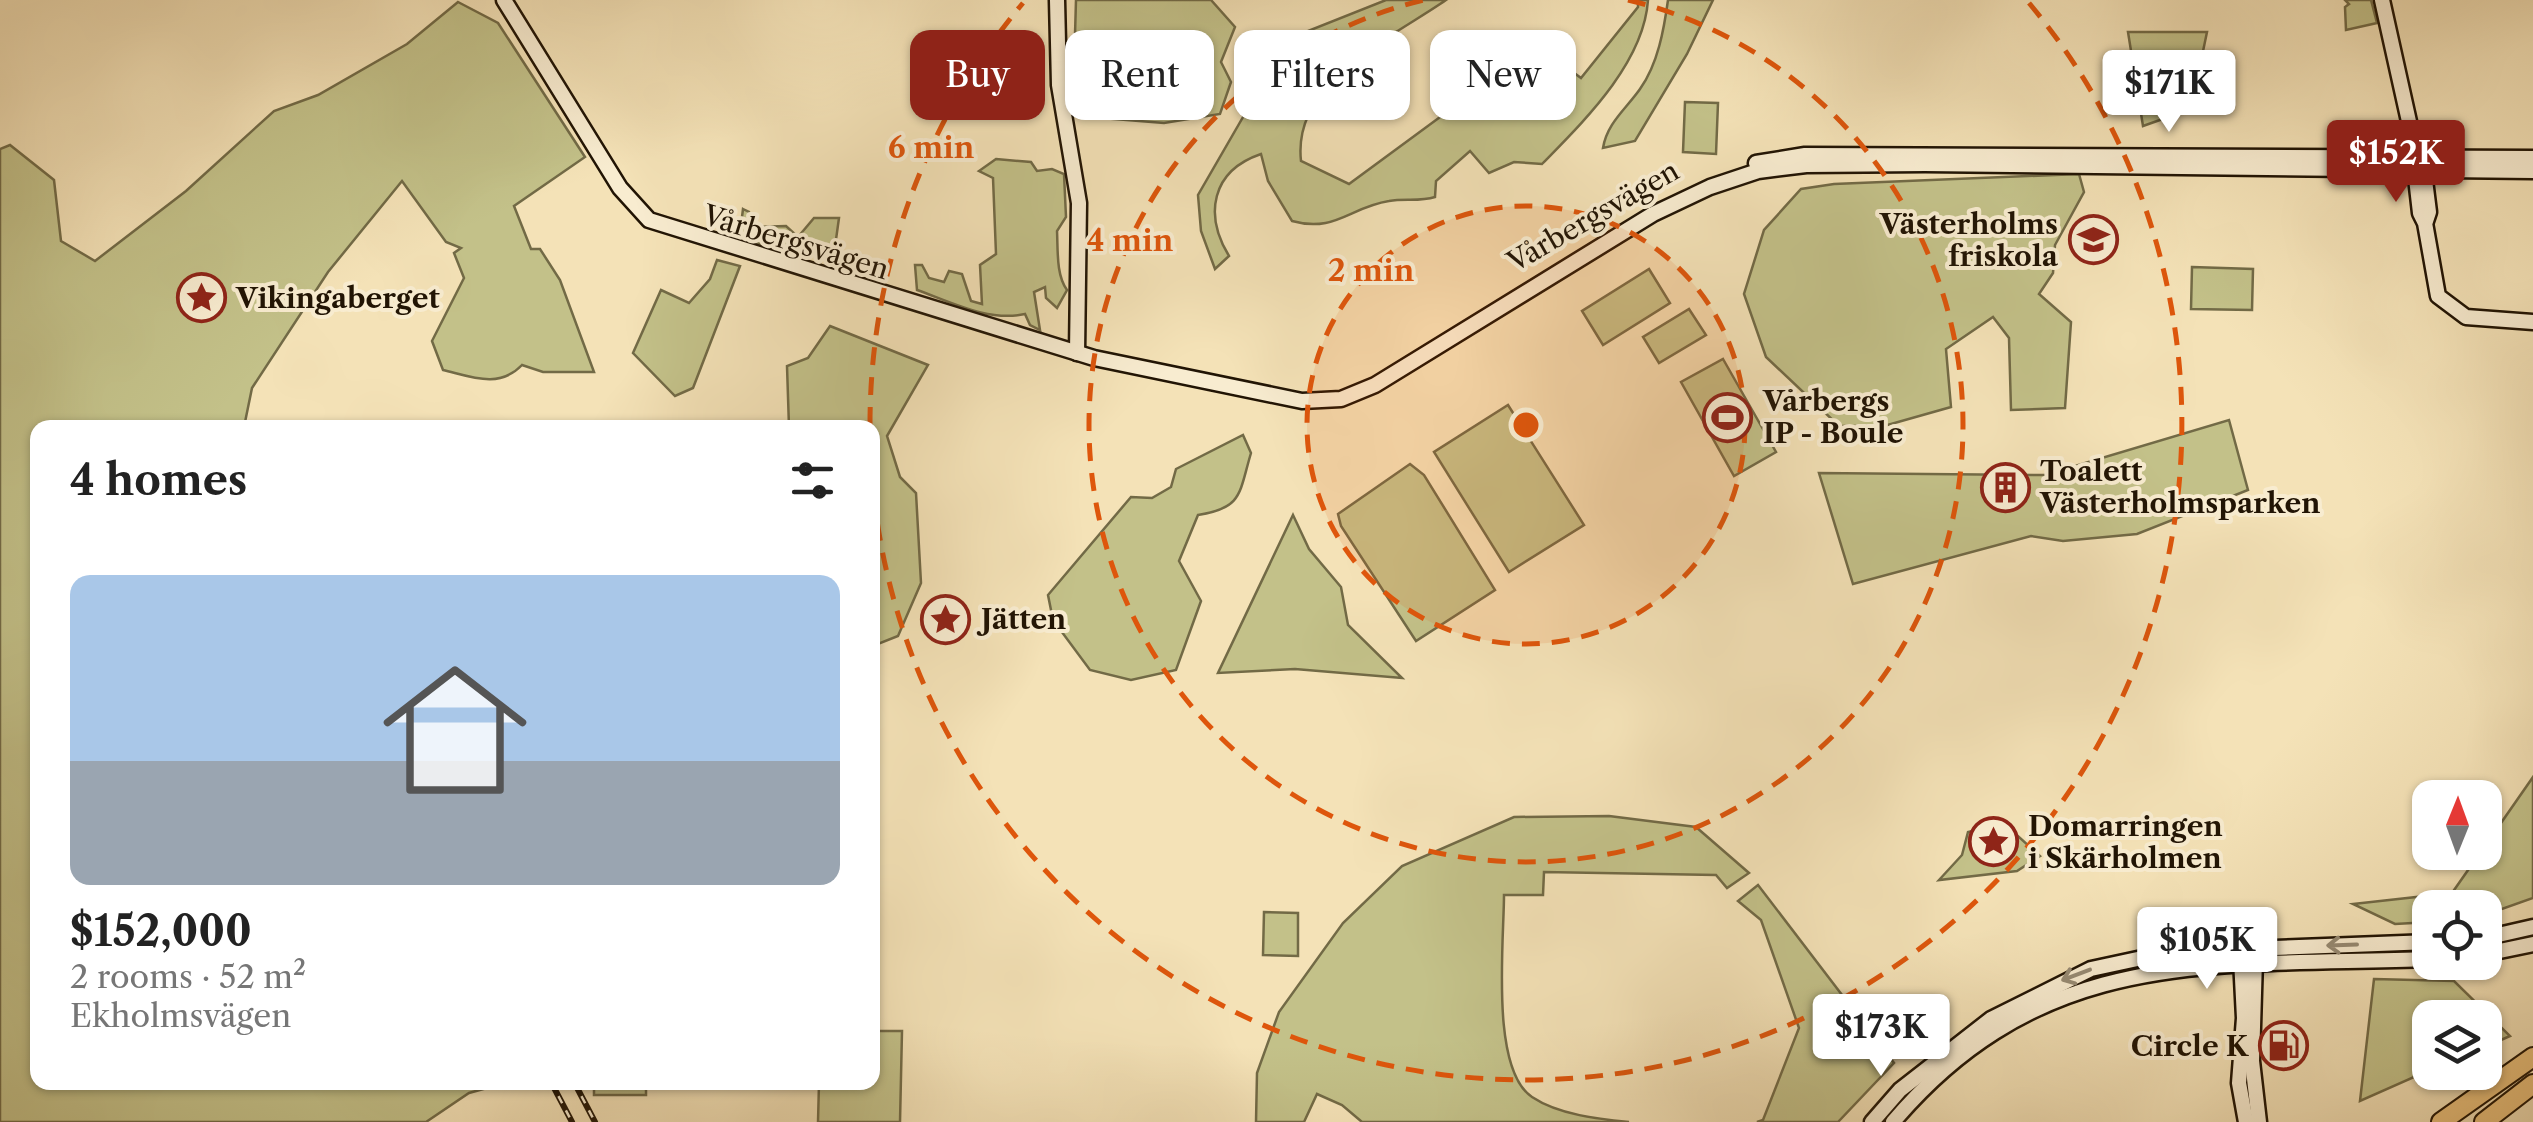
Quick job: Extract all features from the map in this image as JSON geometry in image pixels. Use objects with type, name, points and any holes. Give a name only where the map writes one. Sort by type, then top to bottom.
[{"type":"highway","points":[[2442,1122],[2533,1057]]},
{"type":"highway","points":[[2488,1119],[2533,1084]]},
{"type":"street","name":"Vårbergsvägen","points":[[504,0],[620,188],[649,220],[1077,354],[1302,401],[1341,399],[1374,385],[1653,214],[1710,186],[1758,171],[1806,164],[2496,164],[2533,158]]},
{"type":"street","points":[[1056,0],[1059,85],[1079,203],[1077,354]]},
{"type":"street","points":[[2382,0],[2418,164],[2433,281],[2450,307],[2484,322],[2533,322]]},
{"type":"street","name":"Vårbergsvägen","points":[[2496,164],[2533,170]]},
{"type":"street","points":[[2502,934],[2533,927]]},
{"type":"street","points":[[1893,1122],[1922,1080],[1978,1041],[2052,1000],[2116,978],[2184,967],[2248,957],[2412,943]]},
{"type":"street","points":[[2502,950],[2533,944]]},
{"type":"street","points":[[1872,1122],[1990,1018],[2070,976],[2152,955],[2412,959]]},
{"type":"street","points":[[2246,1122],[2239,1082],[2248,957]]},
{"type":"street","points":[[2248,957],[2258,1122]]},
{"type":"street","points":[[2184,967],[2218,972],[2243,993]]},
{"type":"shaded area","points":[[1076,0],[1211,0],[1235,27],[1221,62],[1231,82],[1220,114],[1214,115],[1214,30],[1075,30]]},
{"type":"shaded area","points":[[1386,0],[1446,0],[1399,30],[1311,30]]},
{"type":"shaded area","points":[[1638,0],[1648,0],[1636,46],[1624,68],[1593,110],[1542,164],[1514,162],[1489,173],[1470,151],[1436,181],[1435,197],[1389,201],[1331,222],[1307,224],[1292,221],[1268,181],[1261,154],[1231,171],[1222,183],[1215,210],[1216,225],[1229,256],[1215,269],[1201,231],[1198,195],[1241,120],[1307,120],[1302,133],[1301,161],[1349,184],[1436,120],[1576,120],[1576,74],[1581,78],[1638,7]]},
{"type":"shaded area","points":[[1668,0],[1713,0],[1687,54],[1635,141],[1603,148],[1613,124],[1640,89],[1656,58]]},
{"type":"shaded area","points":[[2345,0],[2371,0],[2377,23],[2346,30],[2345,7],[2349,4]]},
{"type":"shaded area","points":[[458,2],[498,23],[585,157],[514,206],[531,249],[540,249],[560,280],[594,372],[543,372],[522,365],[504,377],[485,379],[443,370],[432,341],[464,278],[454,253],[461,248],[446,242],[402,181],[328,272],[252,388],[245,420],[30,420],[30,1090],[480,1090],[426,1122],[0,1122],[0,149],[10,145],[54,180],[61,241],[95,261],[186,191],[274,111],[318,95],[407,44]]},
{"type":"shaded area","points":[[2128,32],[2207,32],[2191,109],[2143,126]]},
{"type":"shaded area","points":[[1685,102],[1718,103],[1716,154],[1683,152]]},
{"type":"shaded area","points":[[1127,120],[1183,120],[1164,123]]},
{"type":"shaded area","points":[[996,159],[1031,162],[1037,171],[1052,169],[1064,174],[1066,217],[1057,231],[1059,270],[1067,290],[1057,308],[1046,298],[1045,287],[1034,292],[1040,330],[1030,325],[1025,314],[984,313],[917,290],[915,265],[922,265],[929,278],[944,282],[949,271],[962,274],[971,301],[982,304],[980,265],[996,254],[993,178],[979,171]]},
{"type":"shaded area","points":[[2079,174],[2084,192],[2055,245],[2053,273],[2039,294],[2071,322],[2065,408],[2011,410],[2009,338],[1993,317],[1946,349],[1951,407],[1884,426],[1839,426],[1766,357],[1744,294],[1764,230],[1801,189],[1834,184]]},
{"type":"shaded area","points":[[743,209],[749,212],[754,227],[786,226],[798,237],[814,218],[839,218],[834,254],[814,252],[810,256],[749,241],[740,233]]},
{"type":"shaded area","points":[[717,260],[740,266],[693,388],[675,396],[633,353],[661,290],[689,303],[710,279]]},
{"type":"shaded area","points":[[2192,267],[2253,269],[2252,310],[2191,309]]},
{"type":"shaded area","points":[[1649,269],[1670,303],[1603,345],[1582,311]]},
{"type":"shaded area","points":[[1689,309],[1706,335],[1659,363],[1643,337]]},
{"type":"shaded area","points":[[830,326],[928,365],[887,436],[900,477],[916,493],[921,583],[898,636],[880,643],[880,420],[789,420],[787,366],[808,358]]},
{"type":"shaded area","name":"Vårbergs IP - Boule","points":[[1723,359],[1776,452],[1734,476],[1681,382]]},
{"type":"shaded area","points":[[1508,405],[1584,525],[1509,572],[1434,452]]},
{"type":"shaded area","points":[[2229,420],[2248,490],[2137,534],[2063,541],[2031,536],[1853,584],[1819,473],[2045,475]]},
{"type":"shaded area","points":[[1243,435],[1251,453],[1237,496],[1224,508],[1198,515],[1179,561],[1201,601],[1176,670],[1131,680],[1090,670],[1053,620],[1048,595],[1131,497],[1152,498],[1171,487],[1176,469]]},
{"type":"shaded area","points":[[1410,464],[1424,475],[1495,590],[1416,641],[1341,526],[1338,514]]},
{"type":"shaded area","points":[[1293,515],[1309,549],[1341,587],[1348,625],[1402,678],[1295,669],[1218,673]]},
{"type":"shaded area","points":[[2533,777],[2533,898],[2502,909],[2502,890],[2454,890],[2468,870],[2502,870],[2502,822]]},
{"type":"shaded area","points":[[1609,816],[1696,827],[1749,873],[1727,888],[1716,875],[1544,872],[1543,895],[1504,895],[1502,1003],[1510,1060],[1519,1082],[1532,1097],[1554,1108],[1629,1122],[1362,1122],[1342,1105],[1317,1094],[1304,1122],[1256,1122],[1257,1073],[1279,1012],[1343,923],[1402,866],[1514,817]]},
{"type":"shaded area","points":[[1993,826],[2009,828],[2040,856],[2017,871],[1939,880],[1962,855],[1968,832]]},
{"type":"shaded area","points":[[1758,885],[1894,1063],[1838,1122],[1757,1122],[1763,1120],[1799,1028],[1761,920],[1738,901]]},
{"type":"shaded area","points":[[2412,897],[2412,923],[2395,924],[2353,904]]},
{"type":"shaded area","points":[[1264,912],[1298,913],[1298,956],[1263,955]]},
{"type":"shaded area","points":[[2374,979],[2454,981],[2473,1000],[2412,1000],[2412,1078],[2360,1101]]},
{"type":"shaded area","points":[[880,1031],[902,1031],[900,1122],[818,1122],[819,1090],[880,1090]]},
{"type":"shaded area","points":[[594,1090],[646,1090],[646,1095],[594,1095]]},
{"type":"railway","points":[[555,1090],[572,1122]]},
{"type":"railway","points":[[578,1090],[595,1122]]},
{"type":"place","name":"Västerholms friskola","points":[[2093,240]]},
{"type":"place","name":"Vikingaberget","points":[[201,298]]},
{"type":"place","name":"Vårbergs IP - Boule","points":[[1728,417]]},
{"type":"place","name":"Toalett Västerholmsparken","points":[[2005,487]]},
{"type":"place","name":"Jätten","points":[[946,619]]},
{"type":"place","name":"Domarringen i Skärholmen","points":[[1993,842]]},
{"type":"place","name":"Circle K","points":[[2283,1046]]}]
